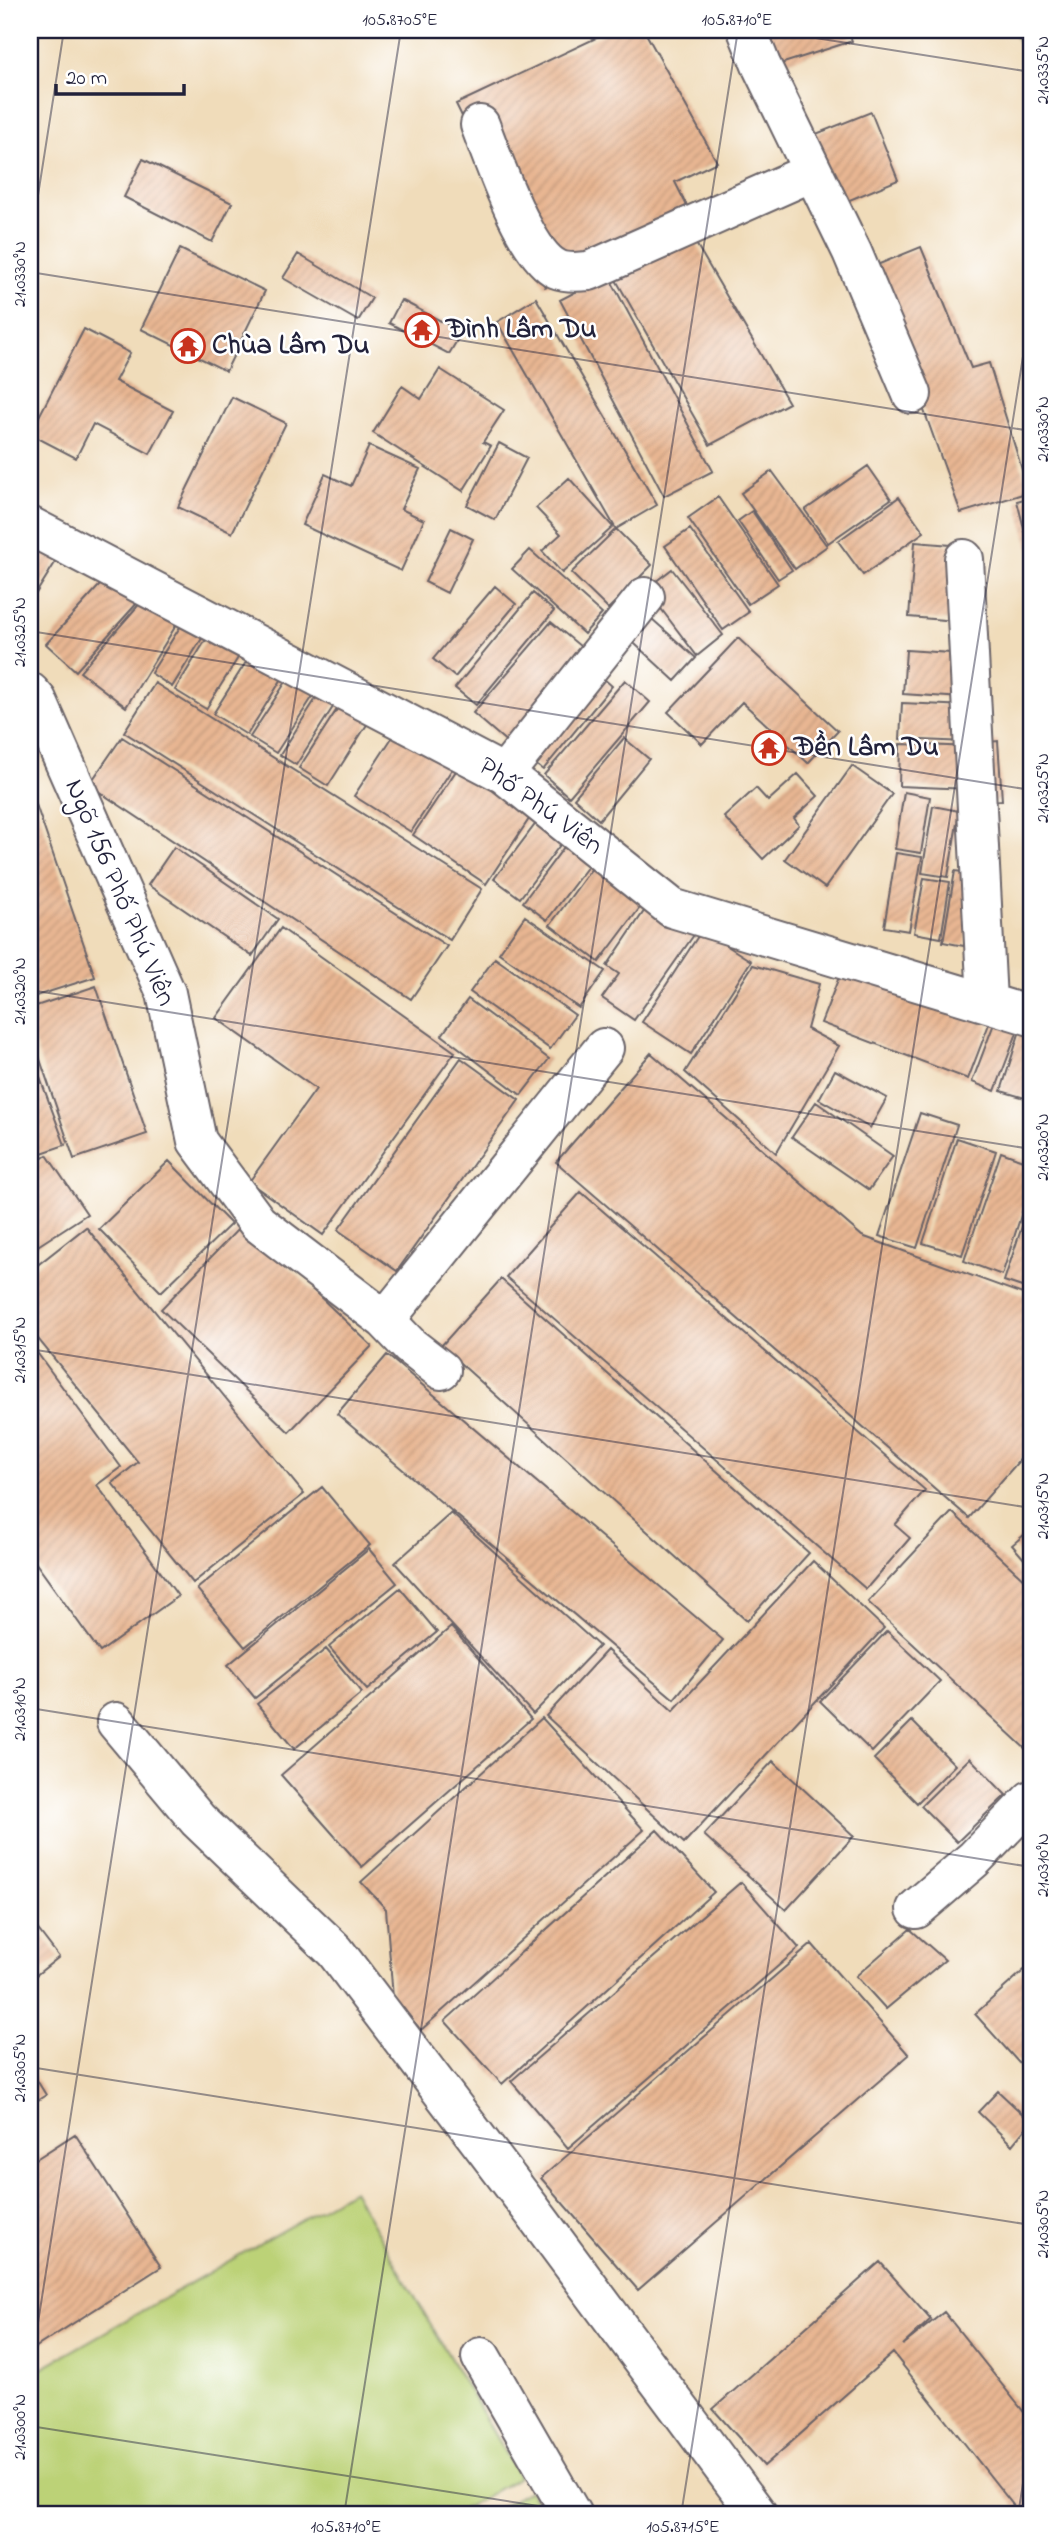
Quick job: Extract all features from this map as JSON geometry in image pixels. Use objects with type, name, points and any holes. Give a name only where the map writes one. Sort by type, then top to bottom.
[{"type":"street","points":[[747,30],[761,65],[852,252],[912,394]]},
{"type":"street","points":[[480,125],[519,222],[543,260],[558,270],[572,272],[589,271],[698,225],[812,172]]},
{"type":"street","name":"Phố Phú Viên","points":[[30,526],[504,774],[672,908],[1031,1016]]},
{"type":"street","points":[[964,559],[987,1001]]},
{"type":"street","points":[[504,774],[645,597]]},
{"type":"street","name":"Ngõ 156 Phố Phú Viên","points":[[30,692],[37,700],[166,993],[197,1141],[258,1223],[385,1321],[410,1346],[441,1370]]},
{"type":"street","points":[[385,1321],[604,1048]]},
{"type":"street","points":[[116,1722],[198,1820],[335,1951],[758,2515]]},
{"type":"street","points":[[916,1909],[974,1859],[1031,1800]]},
{"type":"street","points":[[481,2357],[572,2515]]},
{"type":"green space","points":[[1012,30],[1031,30],[1031,64]]},
{"type":"green space","points":[[353,2190],[519,2477],[453,2515],[30,2515],[30,2375]]},
{"type":"green space","points":[[529,2491],[543,2515],[486,2515]]},
{"type":"building","points":[[613,30],[644,30],[717,162],[675,182],[692,216],[545,287],[456,104]]},
{"type":"building","points":[[755,30],[848,30],[852,41],[768,68]]},
{"type":"building","points":[[871,112],[898,180],[840,204],[811,136]]},
{"type":"building","points":[[143,159],[232,203],[212,242],[124,197]]},
{"type":"building","points":[[691,235],[789,403],[710,445],[612,273]]},
{"type":"building","points":[[921,247],[971,368],[989,363],[1029,492],[961,513],[917,391],[867,269]]},
{"type":"building","points":[[180,249],[265,291],[226,371],[141,329]]},
{"type":"building","points":[[298,254],[372,298],[358,321],[283,278]]},
{"type":"building","points":[[608,275],[713,471],[664,496],[560,300]]},
{"type":"building","points":[[536,298],[657,505],[616,529],[497,322]]},
{"type":"building","points":[[401,300],[462,332],[449,354],[389,323]]},
{"type":"building","points":[[84,329],[130,353],[115,381],[173,411],[150,454],[93,424],[76,458],[30,434]]},
{"type":"building","points":[[440,369],[504,410],[483,442],[491,446],[463,491],[373,433],[402,386],[421,399]]},
{"type":"building","points":[[232,397],[286,423],[232,533],[178,507]]},
{"type":"building","points":[[499,443],[527,458],[495,520],[467,505]]},
{"type":"building","points":[[369,446],[420,469],[401,509],[424,520],[401,571],[302,525],[325,474],[351,486]]},
{"type":"building","points":[[868,466],[891,499],[828,543],[805,510]]},
{"type":"building","points":[[772,471],[827,546],[795,569],[741,493]]},
{"type":"building","points":[[569,478],[613,527],[562,573],[542,551],[561,534],[536,508]]},
{"type":"building","points":[[718,497],[778,584],[748,604],[688,518]]},
{"type":"building","points":[[899,497],[924,532],[863,575],[838,541]]},
{"type":"building","points":[[1031,497],[1031,552],[1030,552],[1017,501]]},
{"type":"building","points":[[752,511],[792,570],[778,579],[738,521]]},
{"type":"building","points":[[451,528],[473,539],[447,593],[425,582]]},
{"type":"building","points":[[616,529],[652,565],[608,609],[571,573]]},
{"type":"building","points":[[690,529],[749,612],[723,630],[665,546]]},
{"type":"building","points":[[30,541],[58,558],[30,603]]},
{"type":"building","points":[[915,542],[963,546],[956,621],[909,617]]},
{"type":"building","points":[[530,550],[602,614],[584,634],[512,569]]},
{"type":"building","points":[[672,569],[723,635],[697,656],[646,589]]},
{"type":"building","points":[[110,574],[139,601],[76,671],[46,644]]},
{"type":"building","points":[[495,586],[516,604],[455,677],[433,659]]},
{"type":"building","points":[[149,593],[183,614],[126,707],[80,672]]},
{"type":"building","points":[[533,593],[554,611],[476,705],[455,688]]},
{"type":"building","points":[[643,611],[696,658],[675,681],[623,633]]},
{"type":"building","points":[[189,613],[209,627],[172,687],[151,673]]},
{"type":"building","points":[[551,622],[586,651],[508,743],[473,713]]},
{"type":"building","points":[[215,625],[246,645],[206,709],[175,690]]},
{"type":"building","points":[[738,638],[838,731],[808,763],[742,702],[702,744],[668,712]]},
{"type":"building","points":[[255,648],[288,669],[247,735],[213,714]]},
{"type":"building","points":[[906,650],[965,654],[962,698],[903,694]]},
{"type":"building","points":[[594,670],[612,686],[543,770],[523,755]]},
{"type":"building","points":[[293,671],[319,687],[276,753],[250,737]]},
{"type":"building","points":[[625,680],[650,702],[569,797],[544,775]]},
{"type":"building","points":[[155,683],[482,889],[450,940],[124,732]]},
{"type":"building","points":[[324,686],[340,696],[296,765],[280,755]]},
{"type":"building","points":[[345,697],[373,715],[328,786],[299,768]]},
{"type":"building","points":[[902,703],[967,706],[966,742],[900,739]]},
{"type":"building","points":[[399,727],[456,763],[411,832],[354,796]]},
{"type":"building","points":[[122,737],[447,946],[411,999],[89,785]]},
{"type":"building","points":[[624,738],[649,759],[599,820],[574,798]]},
{"type":"building","points":[[998,741],[1002,800],[984,802],[980,743]]},
{"type":"building","points":[[900,744],[971,747],[969,789],[899,786]]},
{"type":"building","points":[[460,765],[533,813],[486,884],[413,835]]},
{"type":"building","points":[[852,766],[892,794],[825,888],[785,859]]},
{"type":"building","points":[[798,774],[818,796],[794,818],[799,825],[763,859],[724,817],[756,788],[768,801]]},
{"type":"building","points":[[30,787],[95,977],[30,998]]},
{"type":"building","points":[[904,792],[930,797],[921,853],[895,849]]},
{"type":"building","points":[[933,806],[959,811],[948,877],[922,873]]},
{"type":"building","points":[[540,818],[566,837],[520,898],[494,879]]},
{"type":"building","points":[[570,839],[595,857],[547,920],[523,902]]},
{"type":"building","points":[[174,847],[278,919],[252,956],[148,885]]},
{"type":"building","points":[[896,853],[922,857],[909,931],[884,927]]},
{"type":"building","points":[[598,860],[648,897],[599,962],[550,925]]},
{"type":"building","points":[[955,871],[976,874],[964,946],[943,942]]},
{"type":"building","points":[[924,878],[950,882],[941,938],[914,933]]},
{"type":"building","points":[[651,901],[696,932],[634,1020],[602,998],[619,974],[607,966]]},
{"type":"building","points":[[525,916],[605,971],[579,1008],[499,953]]},
{"type":"building","points":[[281,928],[455,1052],[323,1235],[249,1182],[316,1089],[216,1018]]},
{"type":"building","points":[[702,930],[751,961],[691,1054],[642,1022]]},
{"type":"building","points":[[495,958],[575,1015],[550,1049],[470,992]]},
{"type":"building","points":[[753,965],[819,984],[807,1029],[839,1046],[776,1153],[685,1072]]},
{"type":"building","points":[[843,967],[989,1024],[968,1079],[821,1023]]},
{"type":"building","points":[[96,986],[147,1134],[74,1159],[30,1030],[30,1008]]},
{"type":"building","points":[[468,999],[549,1059],[521,1095],[442,1035]]},
{"type":"building","points":[[998,1013],[1021,1022],[995,1091],[972,1082]]},
{"type":"building","points":[[1024,1018],[1031,1020],[1031,1078],[1025,1098],[1001,1091]]},
{"type":"building","points":[[30,1051],[65,1145],[30,1157]]},
{"type":"building","points":[[651,1053],[862,1236],[1031,1297],[1031,1447],[969,1518],[556,1162]]},
{"type":"building","points":[[461,1058],[519,1100],[397,1271],[338,1230]]},
{"type":"building","points":[[835,1070],[887,1098],[870,1128],[819,1099]]},
{"type":"building","points":[[816,1102],[893,1156],[869,1190],[792,1137]]},
{"type":"building","points":[[920,1113],[957,1125],[917,1248],[879,1236]]},
{"type":"building","points":[[957,1138],[996,1151],[962,1255],[923,1243]]},
{"type":"building","points":[[1001,1152],[1031,1163],[1031,1184],[1002,1275],[964,1261]]},
{"type":"building","points":[[47,1155],[87,1214],[30,1251],[30,1167]]},
{"type":"building","points":[[169,1161],[231,1224],[161,1292],[99,1229]]},
{"type":"building","points":[[581,1192],[925,1490],[895,1525],[910,1538],[866,1589],[506,1277]]},
{"type":"building","points":[[1031,1199],[1031,1290],[1004,1281]]},
{"type":"building","points":[[243,1224],[372,1346],[289,1432],[161,1309]]},
{"type":"building","points":[[86,1227],[304,1494],[193,1583],[112,1483],[138,1462],[30,1329],[30,1271]]},
{"type":"building","points":[[501,1279],[809,1553],[747,1621],[441,1346]]},
{"type":"building","points":[[30,1343],[121,1467],[97,1485],[178,1596],[100,1652],[30,1555]]},
{"type":"building","points":[[387,1355],[723,1640],[674,1699],[337,1414]]},
{"type":"building","points":[[322,1487],[370,1545],[245,1647],[197,1589]]},
{"type":"building","points":[[952,1512],[1031,1586],[1031,1754],[868,1602]]},
{"type":"building","points":[[451,1513],[599,1646],[533,1714],[395,1563]]},
{"type":"building","points":[[1031,1529],[1031,1567],[1012,1545]]},
{"type":"building","points":[[369,1549],[397,1583],[255,1698],[228,1665]]},
{"type":"building","points":[[813,1561],[884,1628],[684,1843],[546,1716],[607,1650],[673,1711]]},
{"type":"building","points":[[400,1588],[437,1632],[367,1690],[329,1647]]},
{"type":"building","points":[[451,1627],[531,1719],[362,1867],[281,1775]]},
{"type":"building","points":[[887,1631],[940,1681],[872,1752],[820,1701]]},
{"type":"building","points":[[326,1649],[362,1693],[294,1749],[257,1704]]},
{"type":"building","points":[[542,1718],[644,1830],[421,2030],[393,1998],[386,1909],[361,1882]]},
{"type":"building","points":[[912,1721],[955,1765],[917,1803],[874,1759]]},
{"type":"building","points":[[970,1758],[1006,1795],[957,1842],[921,1806]]},
{"type":"building","points":[[773,1761],[854,1836],[786,1910],[704,1835]]},
{"type":"building","points":[[657,1830],[714,1892],[502,2084],[445,2021]]},
{"type":"building","points":[[741,1882],[799,1948],[568,2148],[511,2081]]},
{"type":"building","points":[[30,1919],[59,1957],[30,1980]]},
{"type":"building","points":[[910,1929],[945,1960],[886,2009],[856,1976]]},
{"type":"building","points":[[812,1944],[909,2055],[638,2290],[541,2178]]},
{"type":"building","points":[[1031,1964],[1031,2053],[1019,2063],[975,2014]]},
{"type":"building","points":[[30,2069],[46,2095],[30,2105]]},
{"type":"building","points":[[998,2091],[1031,2122],[1012,2145],[978,2112]]},
{"type":"building","points":[[75,2134],[161,2267],[30,2351],[30,2163]]},
{"type":"building","points":[[880,2262],[931,2319],[903,2345],[944,2312],[1031,2421],[1031,2515],[1021,2515],[893,2353],[764,2466],[713,2409]]},
{"type":"place","name":"Đình Lâm Du","points":[[422,330]]},
{"type":"place","name":"Chùa Lâm Du","points":[[188,346]]},
{"type":"place","name":"Đền Lâm Du","points":[[769,748]]}]
